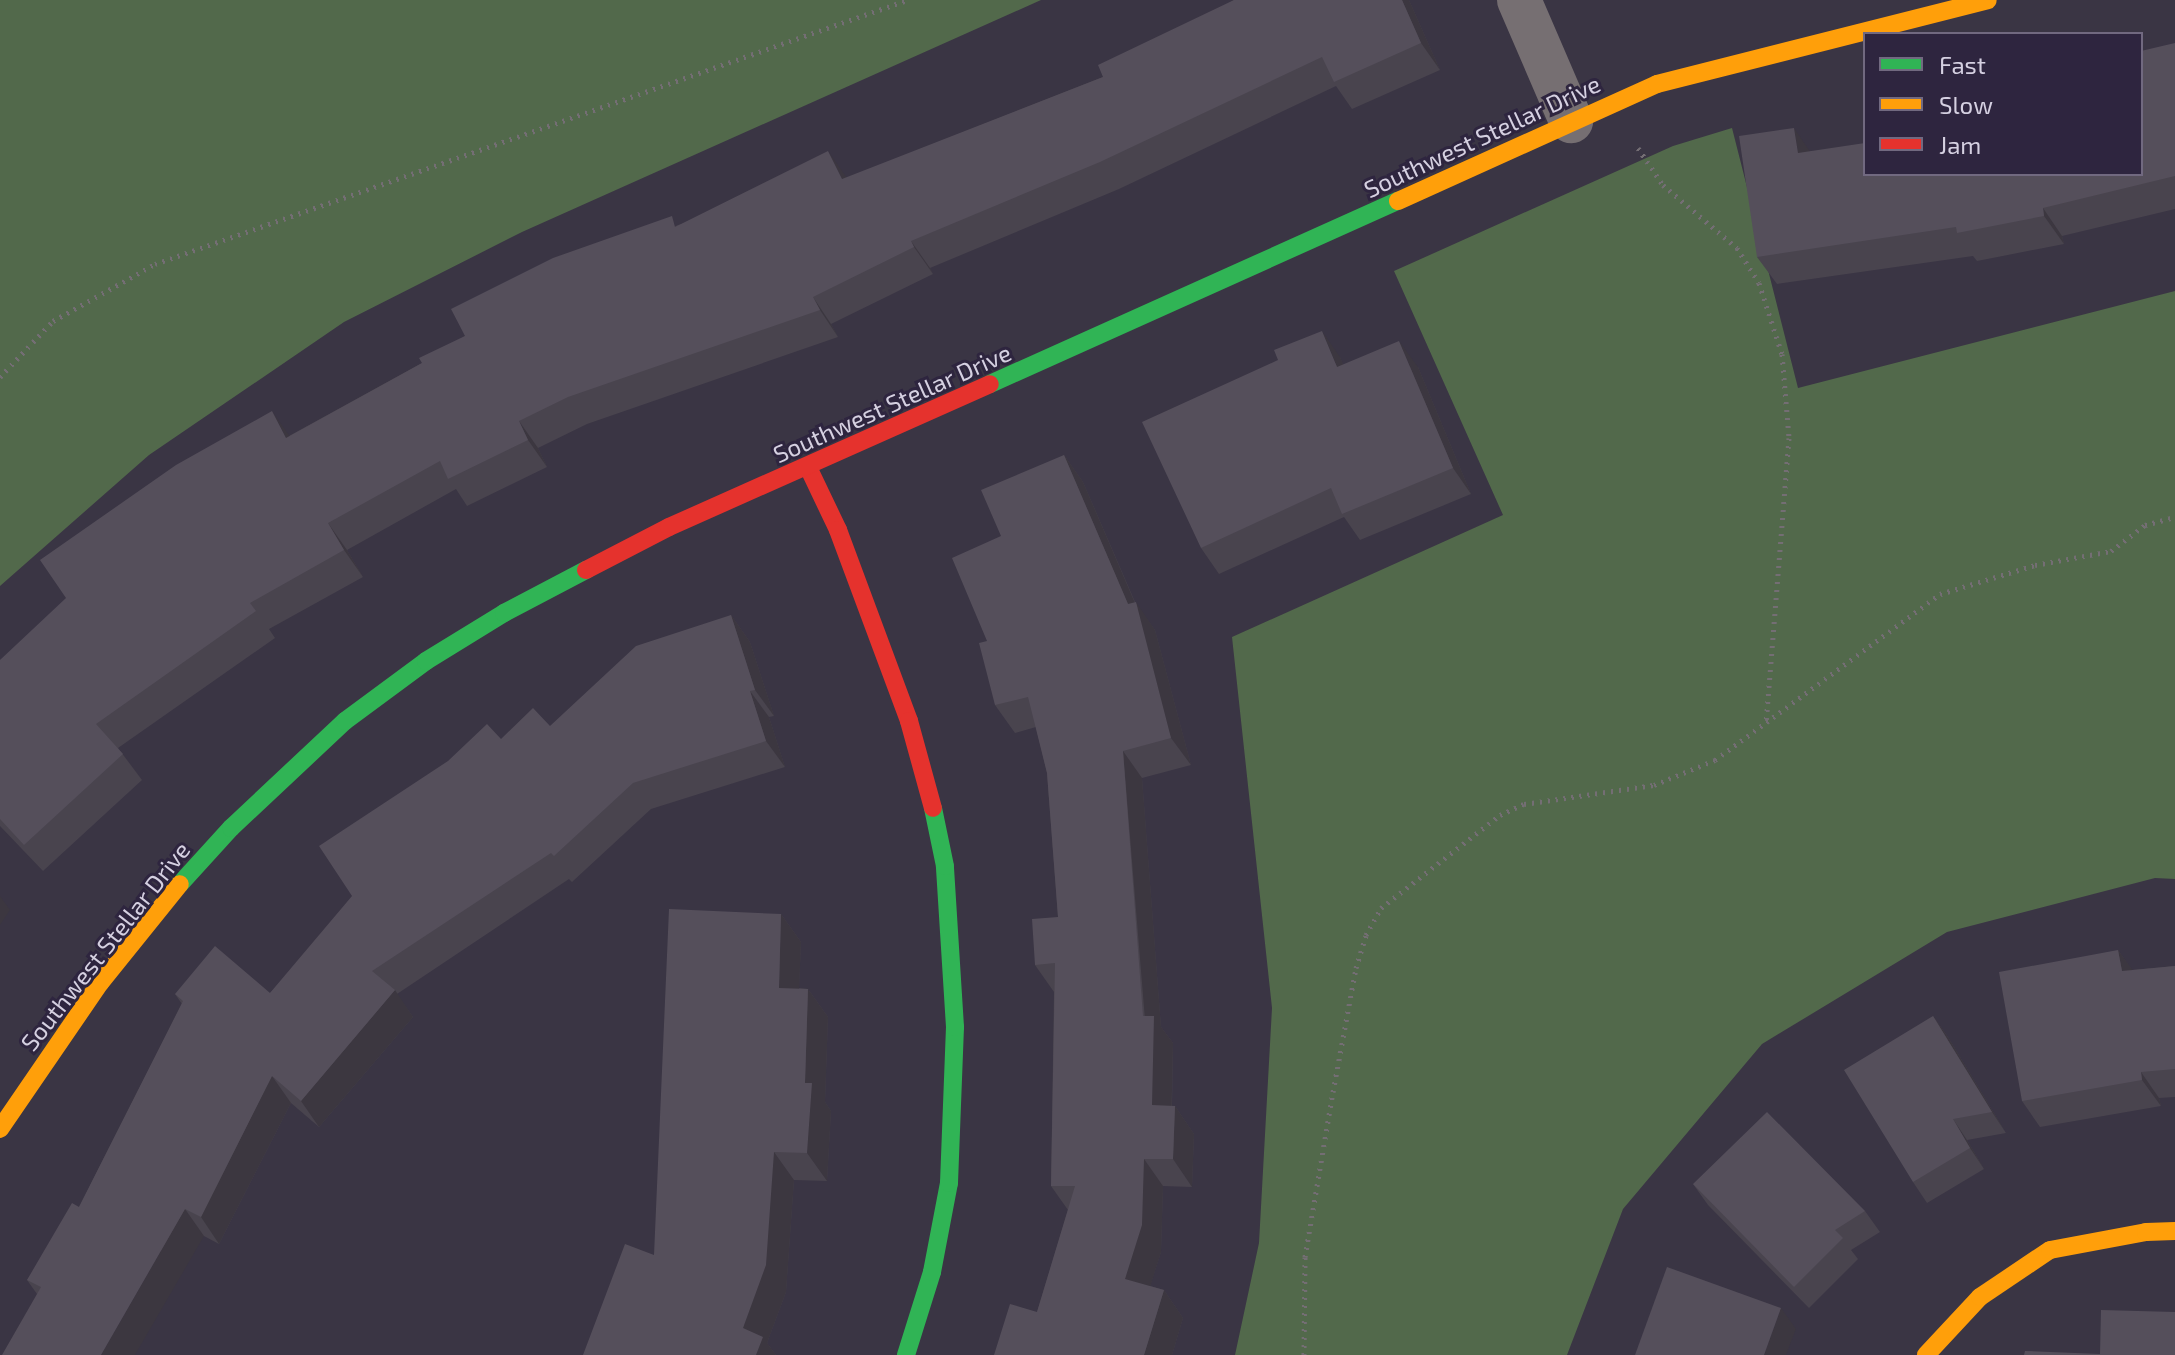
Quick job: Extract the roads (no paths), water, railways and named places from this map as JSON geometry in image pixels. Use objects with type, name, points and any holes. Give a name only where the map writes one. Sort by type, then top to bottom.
[{"type":"street","points":[[1519,0],[1571,121]]},
{"type":"street","name":"Southwest Stellar Drive","points":[[0,1129],[82,1009],[162,904],[231,828],[345,721],[426,661],[576,573],[669,527],[808,467],[1615,100],[1657,84],[1988,0]]},
{"type":"street","points":[[808,467],[838,530],[909,721],[945,866],[955,1027],[949,1183],[932,1272],[906,1355]]},
{"type":"street","points":[[1926,1355],[1980,1297],[2050,1250],[2146,1232],[2175,1231]]}]
